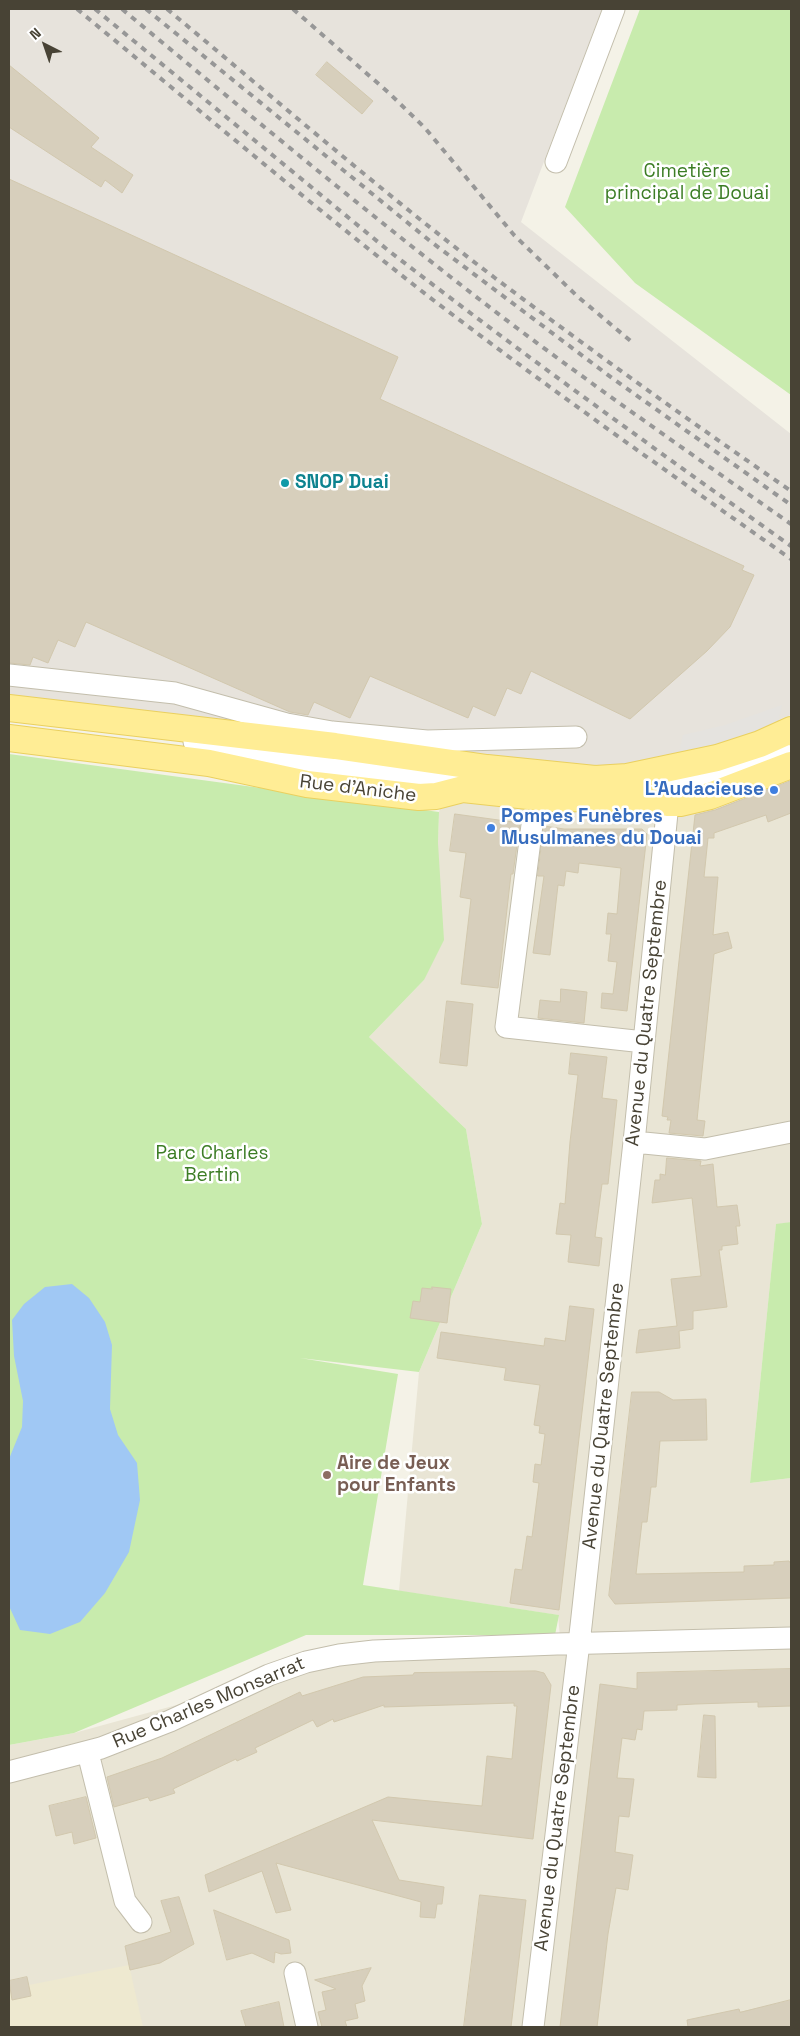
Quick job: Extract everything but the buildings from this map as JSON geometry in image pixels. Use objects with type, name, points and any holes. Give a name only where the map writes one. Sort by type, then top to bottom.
[{"type":"main road","name":"Rue d'Aniche","points":[[9,708],[335,746],[487,768],[578,778],[612,778],[647,774],[787,741]]},
{"type":"main road","name":"Rue d'Aniche","points":[[9,738],[209,763],[289,781],[379,793],[430,796],[463,789],[547,798],[690,801],[710,796],[791,765]]},
{"type":"street","points":[[556,162],[614,9]]},
{"type":"street","points":[[9,675],[175,693],[287,724],[332,732],[427,741],[576,737]]},
{"type":"street","points":[[9,719],[206,743],[293,762],[407,775],[485,779],[553,788],[629,788],[670,783],[745,763],[787,741]]},
{"type":"street","points":[[9,727],[204,752],[301,773],[405,786],[463,789]]},
{"type":"street","points":[[657,801],[749,772],[787,741]]},
{"type":"street","name":"Avenue du Quatre Septembre","points":[[533,2027],[579,1644],[634,1142],[644,1042],[657,801]]},
{"type":"street","points":[[532,825],[506,1027],[644,1042]]},
{"type":"street","points":[[634,1142],[705,1149],[791,1132]]},
{"type":"street","name":"Rue Charles Monsarrat","points":[[13,1770],[88,1752],[157,1727],[269,1675],[322,1658],[374,1651],[791,1638]]},
{"type":"street","points":[[88,1752],[126,1901],[141,1922]]},
{"type":"street","points":[[295,1973],[307,2027]]},
{"type":"shaded area","points":[[9,9],[602,9],[521,222],[791,434],[791,715],[682,757],[585,771],[9,697]]},
{"type":"shaded area","points":[[782,705],[778,723],[727,743],[679,752],[683,735],[725,725]]},
{"type":"shaded area","points":[[791,715],[791,1222],[776,1225],[750,1483],[791,1478],[791,2027],[9,2027],[9,1745],[74,1733],[279,1677],[365,1658],[561,1649],[558,1615],[399,1591],[419,1372],[482,1224],[466,1129],[369,1037],[424,980],[438,843],[439,812],[455,754],[682,757]]},
{"type":"shaded area","points":[[129,1965],[143,2027],[9,2027],[9,1989]]},
{"type":"green space","name":"Cimetière principal de Douai","points":[[640,9],[791,9],[791,395],[635,283],[565,207]]},
{"type":"green space","name":"Parc Charles Bertin","points":[[9,754],[439,812],[438,843],[444,940],[424,980],[369,1037],[466,1129],[482,1224],[419,1372],[300,1358],[398,1374],[363,1585],[559,1615],[555,1635],[306,1635],[74,1733],[9,1745]]},
{"type":"green space","points":[[791,1222],[791,1478],[750,1483],[776,1224]]},
{"type":"water","points":[[72,1284],[89,1298],[105,1322],[112,1345],[110,1409],[118,1435],[137,1463],[140,1500],[129,1552],[105,1593],[80,1622],[50,1634],[20,1630],[9,1606],[9,1459],[22,1427],[23,1401],[14,1356],[12,1320],[24,1304],[45,1287]]},
{"type":"railway","points":[[77,9],[295,190],[428,296],[563,397],[791,559]]},
{"type":"railway","points":[[95,9],[389,251],[589,401],[791,546]]},
{"type":"railway","points":[[122,9],[357,203],[501,316],[609,396],[791,524]]},
{"type":"railway","points":[[146,9],[430,241],[612,378],[791,505]]},
{"type":"railway","points":[[167,9],[370,179],[495,278],[642,386],[791,491]]},
{"type":"railway","points":[[293,9],[389,93],[425,128],[514,235],[577,296],[633,343]]},
{"type":"place","name":"SNOP Duai","points":[[285,483]]},
{"type":"place","name":"L'Audacieuse","points":[[774,790]]},
{"type":"place","name":"Pompes Funèbres Musulmanes du Douai","points":[[491,828]]},
{"type":"place","name":"Aire de Jeux pour Enfants","points":[[327,1475]]}]
